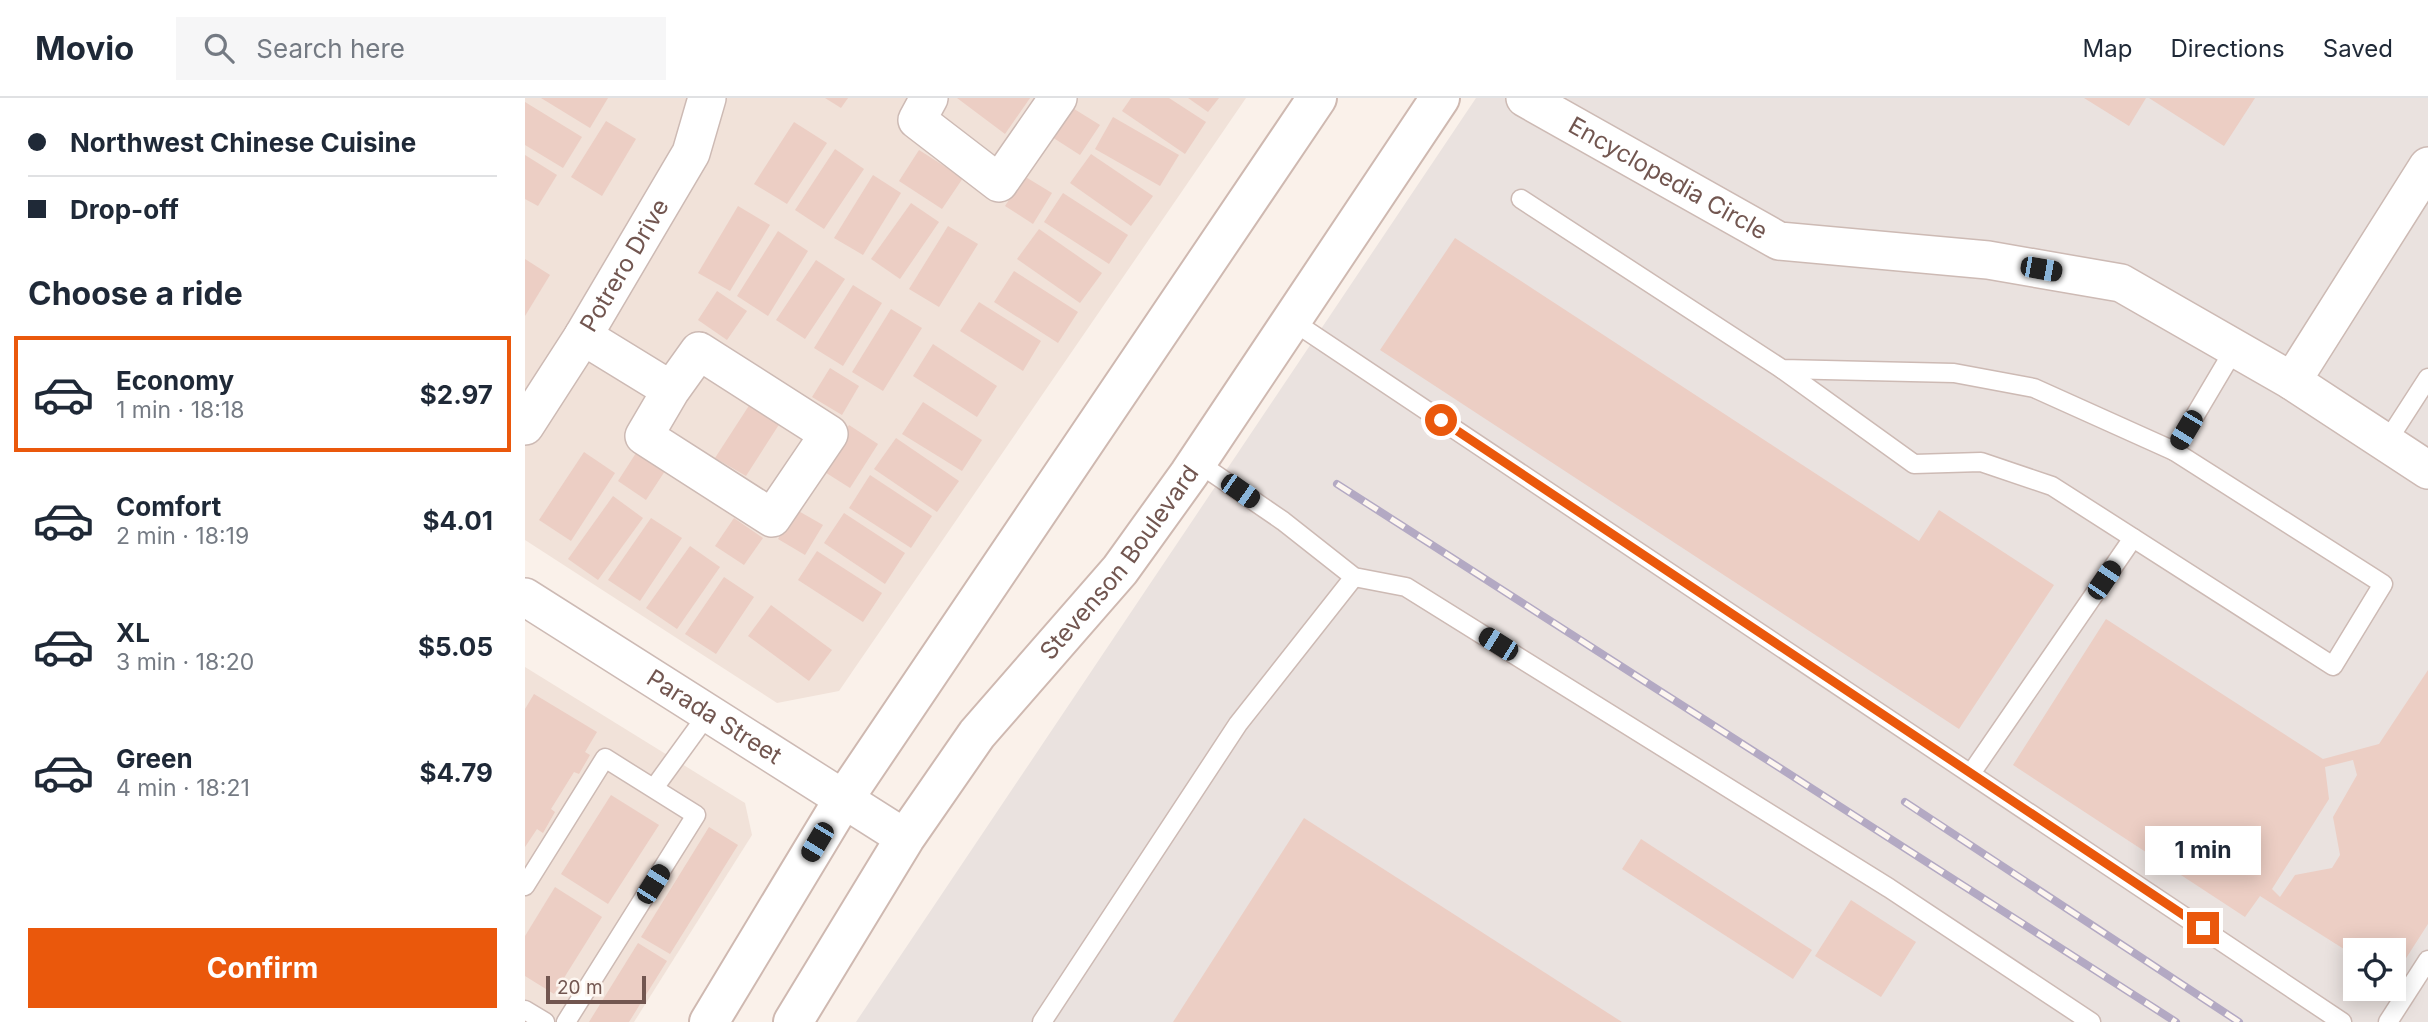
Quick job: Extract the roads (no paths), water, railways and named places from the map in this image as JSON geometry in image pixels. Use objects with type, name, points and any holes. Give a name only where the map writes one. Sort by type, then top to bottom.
[{"type":"main road","points":[[709,1022],[843,800],[1317,98]]},
{"type":"main road","name":"Stevenson Boulevard","points":[[793,1022],[905,838],[977,734],[1120,570],[1197,462],[1440,98]]},
{"type":"street","name":"Potrero Drive","points":[[525,426],[583,336],[691,153],[707,98]]},
{"type":"street","points":[[929,98],[917,120],[999,183],[1058,98]]},
{"type":"street","name":"Encyclopedia Circle","points":[[1525,98],[1779,241],[1988,260],[2121,282],[2292,381],[2428,470]]},
{"type":"street","points":[[2292,381],[2428,166]]},
{"type":"street","points":[[583,336],[671,390]]},
{"type":"street","points":[[699,351],[829,434],[772,518],[644,436],[671,390],[699,351]]},
{"type":"street","name":"Parada Street","points":[[525,597],[707,715],[905,838]]},
{"type":"lane","points":[[1521,199],[1782,369],[1914,464],[1981,462],[2052,486],[2333,666],[2383,584],[2174,451],[2034,388],[1954,373],[1782,369]]},
{"type":"lane","points":[[1291,320],[1972,772],[2342,1022]]},
{"type":"lane","points":[[2174,451],[2235,348]]},
{"type":"lane","points":[[2386,443],[2428,378]]},
{"type":"lane","points":[[1197,462],[1283,521],[1354,577],[1406,586],[1889,888],[2091,1022]]},
{"type":"lane","points":[[1972,772],[2133,538]]},
{"type":"lane","points":[[1042,1022],[1238,724],[1354,577]]},
{"type":"lane","points":[[654,788],[707,715]]},
{"type":"lane","points":[[525,886],[605,758],[696,815],[566,1022]]},
{"type":"lane","points":[[2388,1022],[2428,960]]},
{"type":"lane","points":[[525,1010],[545,1022]]},
{"type":"railway","points":[[1337,484],[2176,1022]]},
{"type":"railway","points":[[1905,802],[2239,1022]]}]
